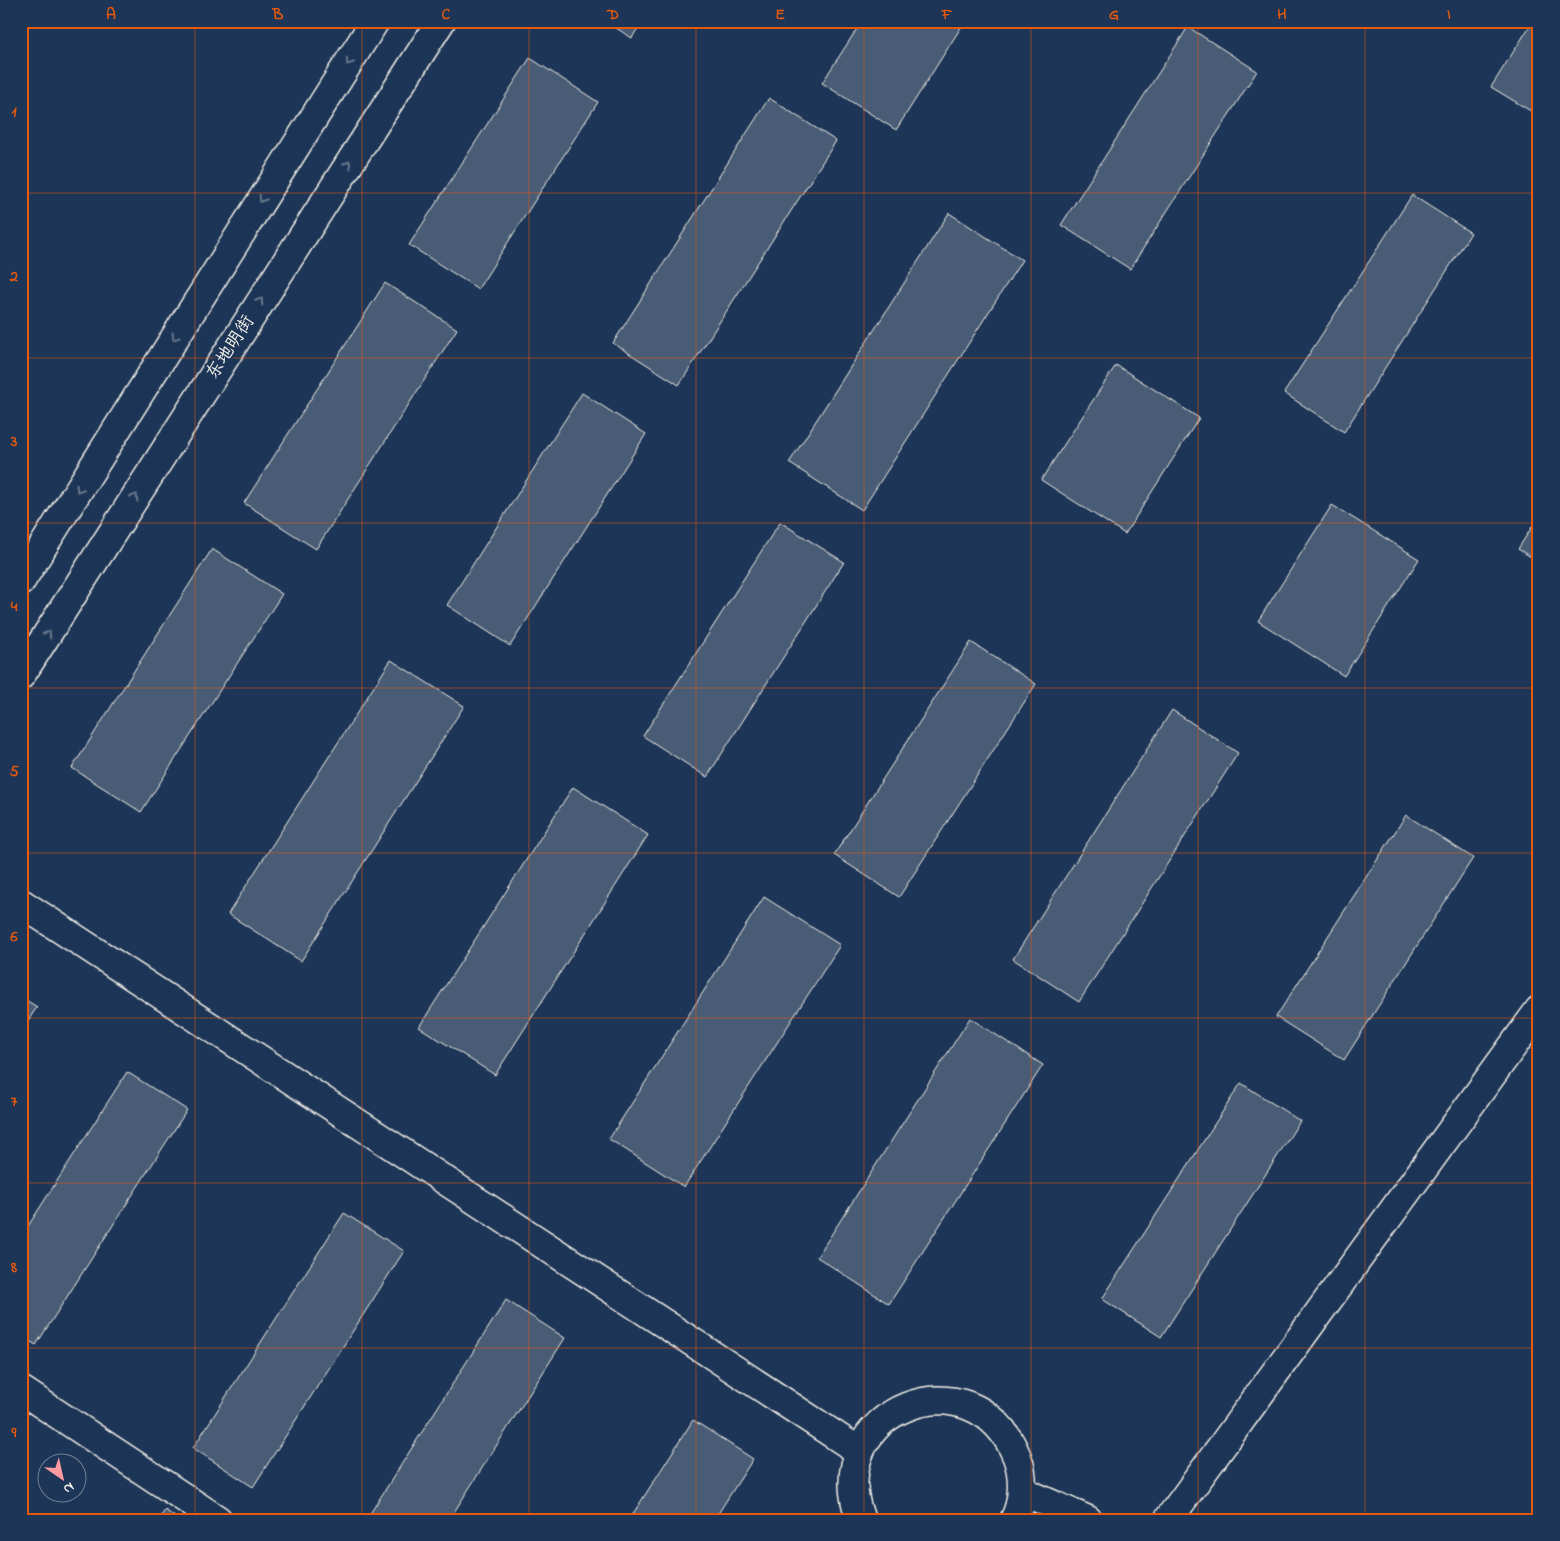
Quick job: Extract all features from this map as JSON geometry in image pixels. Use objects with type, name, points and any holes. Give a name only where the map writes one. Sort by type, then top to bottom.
[{"type":"street","points":[[21,581],[375,21]]},
{"type":"street","name":"东地明街","points":[[21,675],[441,21]]},
{"type":"street","points":[[21,903],[858,1451]]},
{"type":"street","points":[[1168,1520],[1539,1010]]},
{"type":"street","points":[[21,1390],[218,1520]]},
{"type":"street","points":[[861,1520],[854,1504],[852,1477],[858,1451],[873,1429],[893,1412],[918,1401],[944,1400],[970,1406],[993,1420],[1010,1440],[1020,1465],[1022,1491],[1014,1520]]},
{"type":"street","points":[[1022,1491],[1088,1520]]},
{"type":"building","points":[[605,21],[642,21],[632,38]]},
{"type":"building","points":[[862,21],[965,21],[896,130],[822,83]]},
{"type":"building","points":[[1533,21],[1539,21],[1539,116],[1491,87]]},
{"type":"building","points":[[1188,27],[1257,71],[1130,269],[1061,225]]},
{"type":"building","points":[[530,58],[598,102],[478,289],[409,245]]},
{"type":"building","points":[[769,98],[836,141],[679,385],[613,343]]},
{"type":"building","points":[[1412,195],[1471,233],[1344,432],[1284,393]]},
{"type":"building","points":[[949,213],[1022,260],[862,510],[789,463]]},
{"type":"building","points":[[385,283],[457,329],[316,549],[244,503]]},
{"type":"building","points":[[1116,365],[1199,418],[1125,534],[1041,480]]},
{"type":"building","points":[[582,393],[646,434],[510,646],[447,605]]},
{"type":"building","points":[[1332,505],[1419,559],[1344,676],[1258,621]]},
{"type":"building","points":[[1539,516],[1539,562],[1518,549]]},
{"type":"building","points":[[780,522],[844,562],[707,777],[643,736]]},
{"type":"building","points":[[212,549],[282,594],[141,812],[72,768]]},
{"type":"building","points":[[971,642],[1036,684],[899,897],[834,855]]},
{"type":"building","points":[[391,660],[464,706],[301,961],[228,914]]},
{"type":"building","points":[[1172,710],[1238,753],[1079,1002],[1013,959]]},
{"type":"building","points":[[573,787],[648,835],[495,1075],[419,1027]]},
{"type":"building","points":[[1406,815],[1473,858],[1344,1060],[1276,1017]]},
{"type":"building","points":[[764,897],[840,945],[684,1187],[609,1139]]},
{"type":"building","points":[[21,997],[37,1007],[21,1031]]},
{"type":"building","points":[[970,1018],[1043,1065],[889,1304],[817,1257]]},
{"type":"building","points":[[127,1072],[187,1110],[36,1345],[21,1336],[21,1237]]},
{"type":"building","points":[[1241,1083],[1300,1121],[1161,1337],[1102,1299]]},
{"type":"building","points":[[344,1213],[404,1251],[253,1487],[193,1448]]},
{"type":"building","points":[[506,1300],[565,1338],[449,1520],[366,1520]]},
{"type":"building","points":[[693,1420],[753,1459],[714,1520],[629,1520]]},
{"type":"building","points":[[165,1510],[179,1520],[159,1520]]}]
